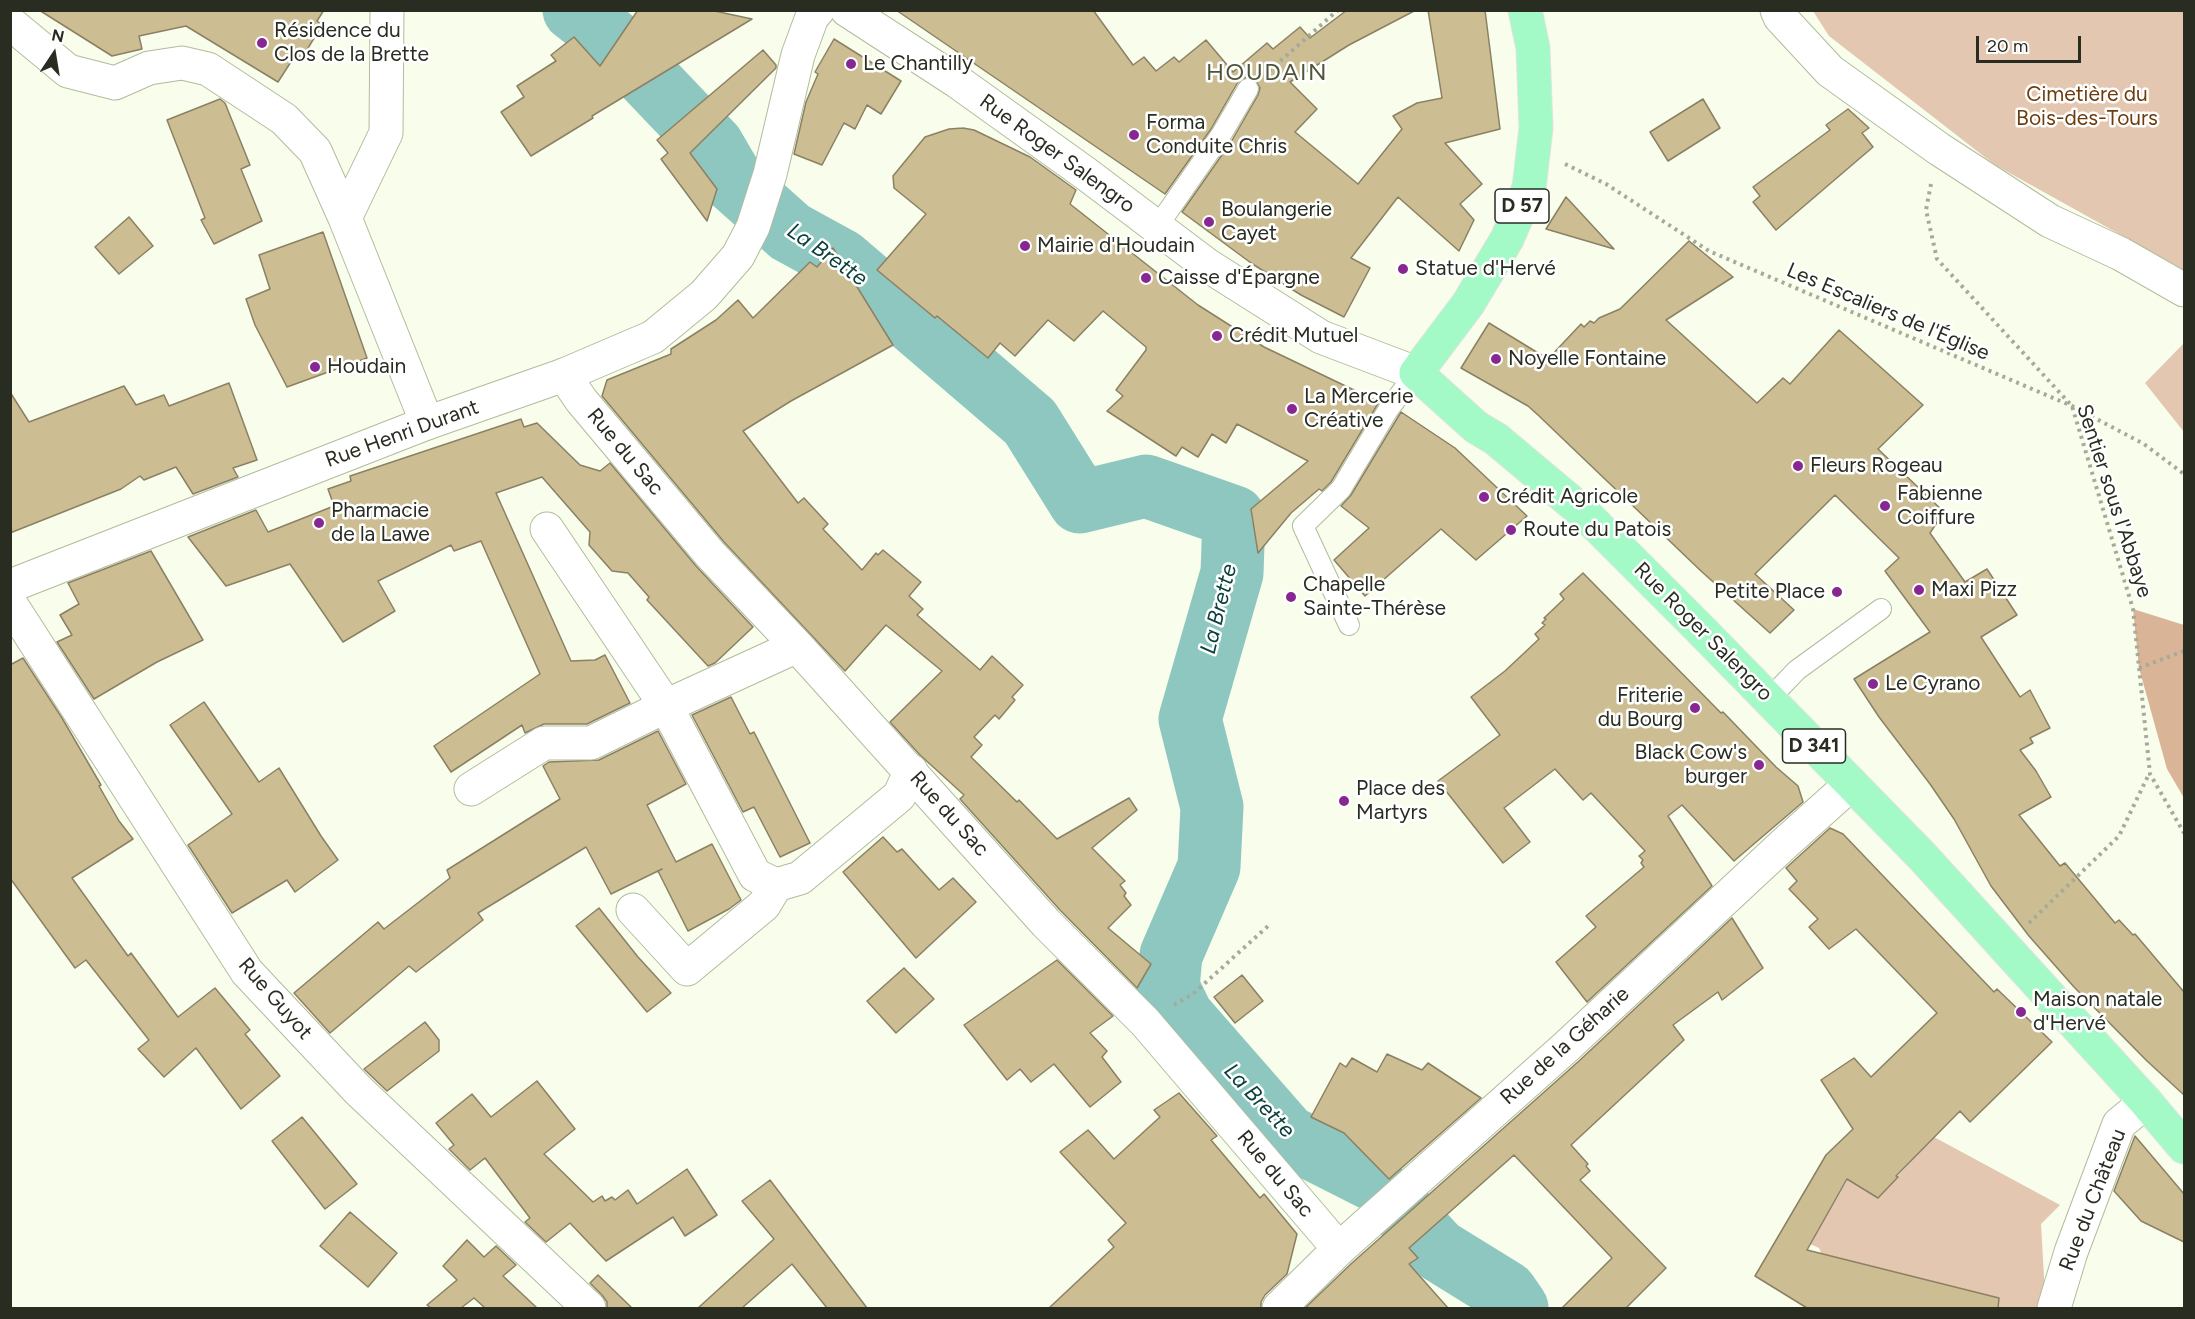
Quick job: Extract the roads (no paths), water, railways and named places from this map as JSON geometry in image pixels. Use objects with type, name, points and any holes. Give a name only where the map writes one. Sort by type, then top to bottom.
[{"type":"main road","name":"D 57","points":[[1416,373],[1473,294],[1507,239],[1529,188],[1536,128],[1533,48],[1525,10]]},
{"type":"main road","name":"Rue Roger Salengro","points":[[1416,373],[1476,427],[1496,439],[1583,512],[1769,699],[1922,856],[2000,940],[2184,1147]]},
{"type":"street","points":[[345,218],[386,133],[387,10]]},
{"type":"street","name":"Rue Henri Durant","points":[[10,586],[427,423],[564,375],[653,337],[704,295],[738,256],[753,227],[765,190],[798,55],[812,17],[818,10]]},
{"type":"street","name":"Rue Roger Salengro","points":[[847,10],[958,82],[1207,265],[1321,337],[1416,373]]},
{"type":"street","points":[[1777,10],[1780,17],[1830,71],[1939,149],[2050,221],[2121,254],[2184,290]]},
{"type":"street","points":[[10,23],[68,71],[116,82],[149,68],[182,63],[208,69],[284,119],[315,151],[345,218],[427,423]]},
{"type":"street","name":"Rue du Sac","points":[[564,375],[581,400],[710,554],[911,771],[1046,923],[1145,1022],[1339,1249]]},
{"type":"street","points":[[548,529],[666,706],[755,875],[777,885]]},
{"type":"street","name":"Rue Guyot","points":[[10,603],[247,972],[358,1090],[588,1308]]},
{"type":"street","points":[[471,789],[544,743],[591,743],[797,646]]},
{"type":"street","points":[[633,910],[687,969],[764,905],[777,885],[800,878],[899,796],[911,771]]},
{"type":"street","name":"Rue de la Géharie","points":[[1279,1308],[1339,1249],[1566,1047],[1851,784]]},
{"type":"street","name":"Rue du Château","points":[[2054,1308],[2119,1124],[2146,1102]]},
{"type":"lane","points":[[1157,227],[1221,135],[1248,89]]},
{"type":"lane","points":[[1350,625],[1303,526],[1341,489],[1388,410],[1416,373]]},
{"type":"lane","points":[[1769,699],[1797,670],[1881,609]]},
{"type":"waterway","name":"La Brette","points":[[574,10],[610,38],[713,146],[734,182],[790,232],[841,260],[1030,422],[1080,502],[1146,486],[1234,517],[1232,573],[1190,719],[1212,807],[1209,867],[1171,955],[1168,987],[1182,1016],[1287,1136],[1372,1179]]},
{"type":"waterway","name":"La Brette","points":[[1402,1211],[1438,1250],[1506,1292],[1517,1308]]},
{"type":"place","name":"Résidence du Clos de la Brette","points":[[262,43]]},
{"type":"place","name":"Le Chantilly","points":[[851,64]]},
{"type":"place","name":"Forma Conduite Chris","points":[[1134,135]]},
{"type":"place","name":"Boulangerie Cayet","points":[[1209,222]]},
{"type":"place","name":"Mairie d'Houdain","points":[[1025,246]]},
{"type":"place","name":"Statue d'Hervé","points":[[1403,269]]},
{"type":"place","name":"Caisse d'Épargne","points":[[1146,278]]},
{"type":"place","name":"Crédit Mutuel","points":[[1217,336]]},
{"type":"place","name":"Noyelle Fontaine","points":[[1496,359]]},
{"type":"place","name":"Houdain","points":[[315,367]]},
{"type":"place","name":"La Mercerie Créative","points":[[1292,409]]},
{"type":"place","name":"Fleurs Rogeau","points":[[1798,466]]},
{"type":"place","name":"Crédit Agricole","points":[[1484,497]]},
{"type":"place","name":"Fabienne Coiffure","points":[[1885,506]]},
{"type":"place","name":"Pharmacie de la Lawe","points":[[319,523]]},
{"type":"place","name":"Route du Patois","points":[[1511,530]]},
{"type":"place","name":"Maxi Pizz","points":[[1919,590]]},
{"type":"place","name":"Petite Place","points":[[1837,592]]},
{"type":"place","name":"Chapelle Sainte-Thérèse","points":[[1291,597]]},
{"type":"place","name":"Le Cyrano","points":[[1873,684]]},
{"type":"place","name":"Friterie du Bourg","points":[[1695,708]]},
{"type":"place","name":"Black Cow's burger","points":[[1759,765]]},
{"type":"place","name":"Place des Martyrs","points":[[1344,801]]},
{"type":"place","name":"Maison natale d'Hervé","points":[[2021,1012]]},
{"type":"district","name":"HOUDAIN","points":[[1267,73]]},
{"type":"park label","name":"Cimetière du Bois-des-Tours","points":[[2087,107]]}]
